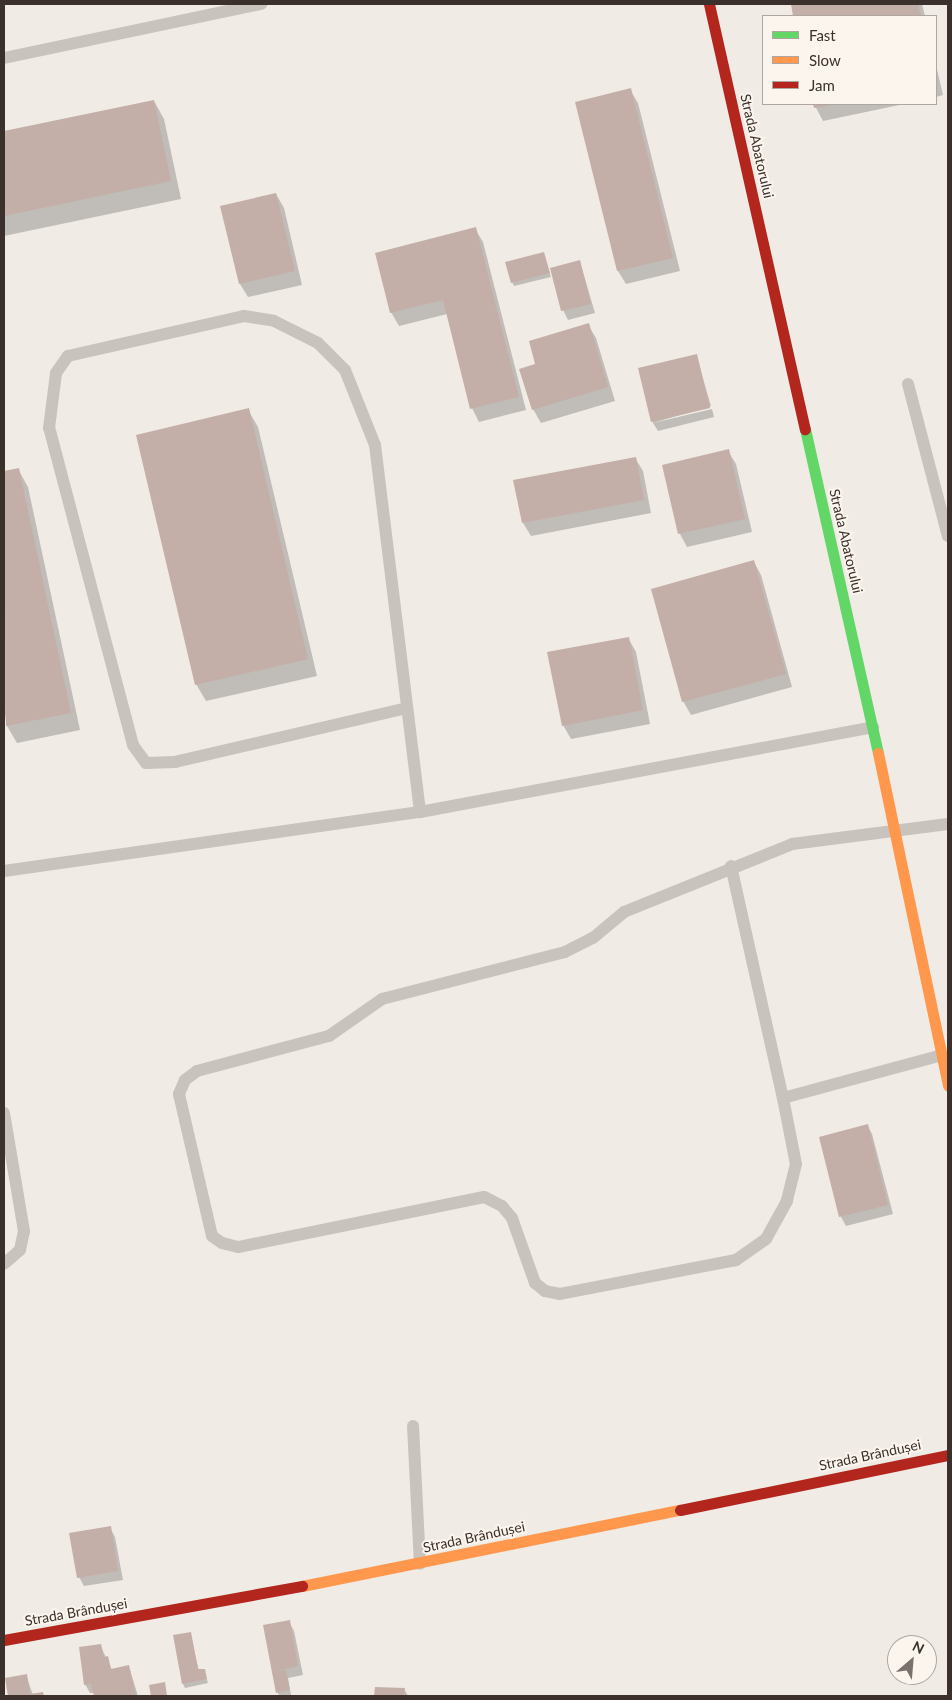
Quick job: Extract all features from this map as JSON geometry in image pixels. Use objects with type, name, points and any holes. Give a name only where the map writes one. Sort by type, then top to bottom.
[{"type":"street","name":"Strada Abatorului","points":[[709,4],[873,727],[948,1086]]},
{"type":"street","name":"Strada Brândușei","points":[[4,1640],[420,1564],[948,1455]]},
{"type":"lane","points":[[4,58],[261,4]]},
{"type":"lane","points":[[407,708],[175,762],[146,763],[133,745],[49,428],[56,374],[68,356],[244,316],[274,321],[318,342],[345,370],[374,445],[407,708],[420,812]]},
{"type":"lane","points":[[908,384],[948,536]]},
{"type":"lane","points":[[4,871],[420,812],[873,727]]},
{"type":"lane","points":[[731,866],[796,1164],[787,1201],[766,1239],[736,1260],[560,1294],[545,1291],[535,1283],[512,1218],[502,1206],[484,1197],[238,1246],[222,1243],[212,1236],[179,1094],[186,1080],[197,1071],[329,1036],[382,999],[565,952],[593,938],[624,912],[731,866],[792,844],[948,824]]},
{"type":"lane","points":[[783,1098],[942,1056]]},
{"type":"lane","points":[[4,1113],[24,1231],[20,1250],[4,1264]]},
{"type":"lane","points":[[413,1426],[420,1564]]},
{"type":"building","points":[[791,4],[918,4],[921,15],[793,15]]},
{"type":"building","points":[[631,88],[673,258],[617,271],[575,102]]},
{"type":"building","points":[[154,100],[171,181],[4,216],[4,131]]},
{"type":"building","points":[[813,105],[832,105],[814,108]]},
{"type":"building","points":[[276,193],[295,271],[239,284],[220,206]]},
{"type":"building","points":[[476,227],[519,397],[470,409],[443,300],[390,313],[375,253]]},
{"type":"building","points":[[544,252],[550,273],[511,283],[505,262]]},
{"type":"building","points":[[580,260],[591,304],[561,311],[550,268]]},
{"type":"building","points":[[589,323],[608,387],[532,410],[519,369],[535,364],[529,341]]},
{"type":"building","points":[[697,354],[710,408],[651,422],[638,368]]},
{"type":"building","points":[[249,408],[308,659],[195,685],[136,435]]},
{"type":"building","points":[[729,449],[745,519],[678,534],[662,465]]},
{"type":"building","points":[[636,457],[644,500],[522,523],[513,480]]},
{"type":"building","points":[[19,468],[71,713],[6,726],[4,471]]},
{"type":"building","points":[[754,560],[786,674],[682,702],[651,589]]},
{"type":"building","points":[[629,637],[643,710],[562,726],[547,652]]},
{"type":"building","points":[[868,1124],[888,1205],[839,1217],[819,1137]]},
{"type":"building","points":[[111,1526],[118,1571],[77,1578],[69,1533]]},
{"type":"building","points":[[290,1620],[298,1666],[277,1671],[286,1670],[290,1690],[276,1693],[263,1625]]},
{"type":"building","points":[[191,1632],[198,1669],[205,1669],[207,1679],[182,1684],[173,1635]]},
{"type":"building","points":[[101,1644],[104,1657],[108,1656],[111,1669],[129,1665],[136,1696],[94,1696],[91,1684],[84,1685],[79,1647]]},
{"type":"building","points":[[27,1674],[30,1694],[43,1692],[44,1696],[8,1696],[5,1678]]},
{"type":"building","points":[[165,1682],[167,1696],[151,1696],[149,1685]]},
{"type":"building","points":[[375,1687],[405,1688],[404,1696],[374,1696]]},
{"type":"traffic: fast","points":[[805,429],[878,753]]},
{"type":"traffic: slow","points":[[878,753],[948,1086]]},
{"type":"traffic: slow","points":[[302,1586],[680,1510]]},
{"type":"traffic: jam","points":[[709,4],[805,429]]},
{"type":"traffic: jam","points":[[680,1510],[948,1455]]},
{"type":"traffic: jam","points":[[4,1640],[302,1586]]}]
